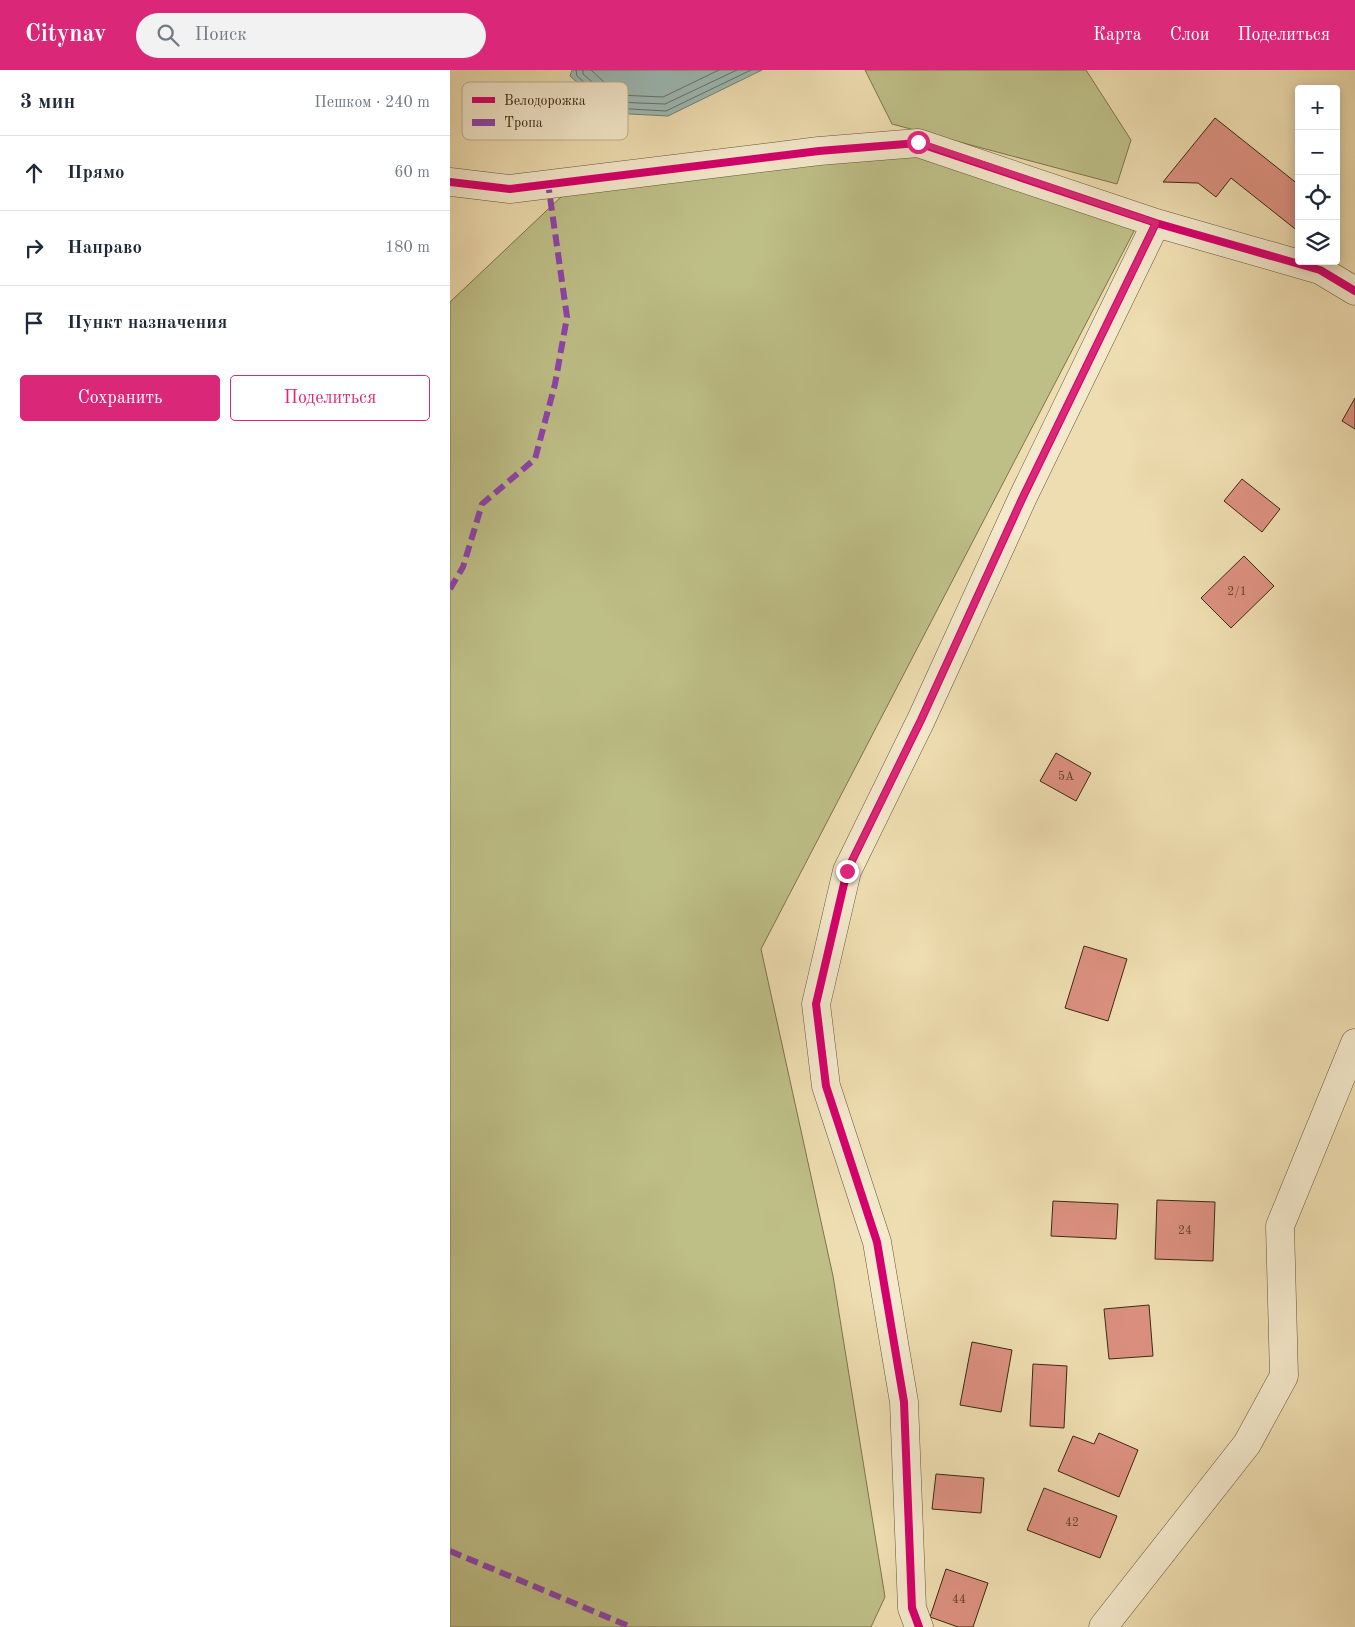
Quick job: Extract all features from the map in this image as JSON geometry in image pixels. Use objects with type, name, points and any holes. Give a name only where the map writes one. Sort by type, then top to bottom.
[{"type":"street","points":[[450,182],[510,188],[819,151],[918,142],[1156,223],[1320,270],[1355,291]]},
{"type":"street","points":[[919,1627],[912,1608],[904,1402],[877,1242],[826,1086],[816,1004],[847,871],[921,720],[1022,499],[1156,223]]},
{"type":"street","points":[[1103,1627],[1247,1444],[1284,1376],[1280,1226],[1355,1043]]},
{"type":"green space","points":[[865,70],[1086,70],[1131,140],[1117,184],[892,124]]},
{"type":"green space","points":[[932,149],[1146,208],[761,949],[833,1276],[885,1597],[871,1627],[450,1627],[450,302],[562,196]]},
{"type":"water","points":[[572,70],[762,70],[668,116],[628,114],[628,82],[577,82],[570,76]]},
{"type":"building","points":[[1215,118],[1295,182],[1295,229],[1231,178],[1216,197],[1198,183],[1163,182]]},
{"type":"building","points":[[1355,398],[1355,429],[1342,421]]},
{"type":"building","points":[[1242,479],[1280,509],[1262,532],[1224,501]]},
{"type":"building","points":[[1244,556],[1274,586],[1231,628],[1201,598]]},
{"type":"building","points":[[1056,753],[1091,773],[1076,801],[1040,781]]},
{"type":"building","points":[[1084,946],[1127,959],[1108,1021],[1065,1008]]},
{"type":"building","points":[[1157,1200],[1215,1202],[1213,1261],[1155,1259]]},
{"type":"building","points":[[1053,1201],[1118,1204],[1116,1239],[1051,1236]]},
{"type":"building","points":[[1149,1305],[1153,1356],[1109,1359],[1104,1309]]},
{"type":"building","points":[[972,1342],[1012,1350],[1001,1412],[960,1405]]},
{"type":"building","points":[[1033,1364],[1067,1366],[1064,1428],[1030,1426]]},
{"type":"building","points":[[1099,1433],[1138,1450],[1119,1497],[1058,1471],[1073,1436],[1094,1444]]},
{"type":"building","points":[[936,1474],[984,1478],[981,1513],[932,1509]]},
{"type":"building","points":[[1044,1488],[1117,1516],[1100,1558],[1027,1530]]},
{"type":"building","points":[[946,1569],[988,1583],[973,1627],[958,1627],[930,1617]]},
{"type":"marked path","points":[[450,589],[463,567],[482,504],[535,459],[555,384],[567,317],[548,183]]},
{"type":"marked path","points":[[450,1551],[631,1627]]},
{"type":"cycle path","points":[[450,182],[510,189],[819,151],[918,143],[1156,223],[1320,270],[1355,291]]},
{"type":"cycle path","points":[[919,1627],[912,1608],[904,1402],[877,1242],[826,1086],[816,1004],[847,871],[921,720],[1022,499],[1156,223]]},
{"type":"route","points":[[847,871],[921,720],[1022,499],[1156,223],[918,142]]}]
